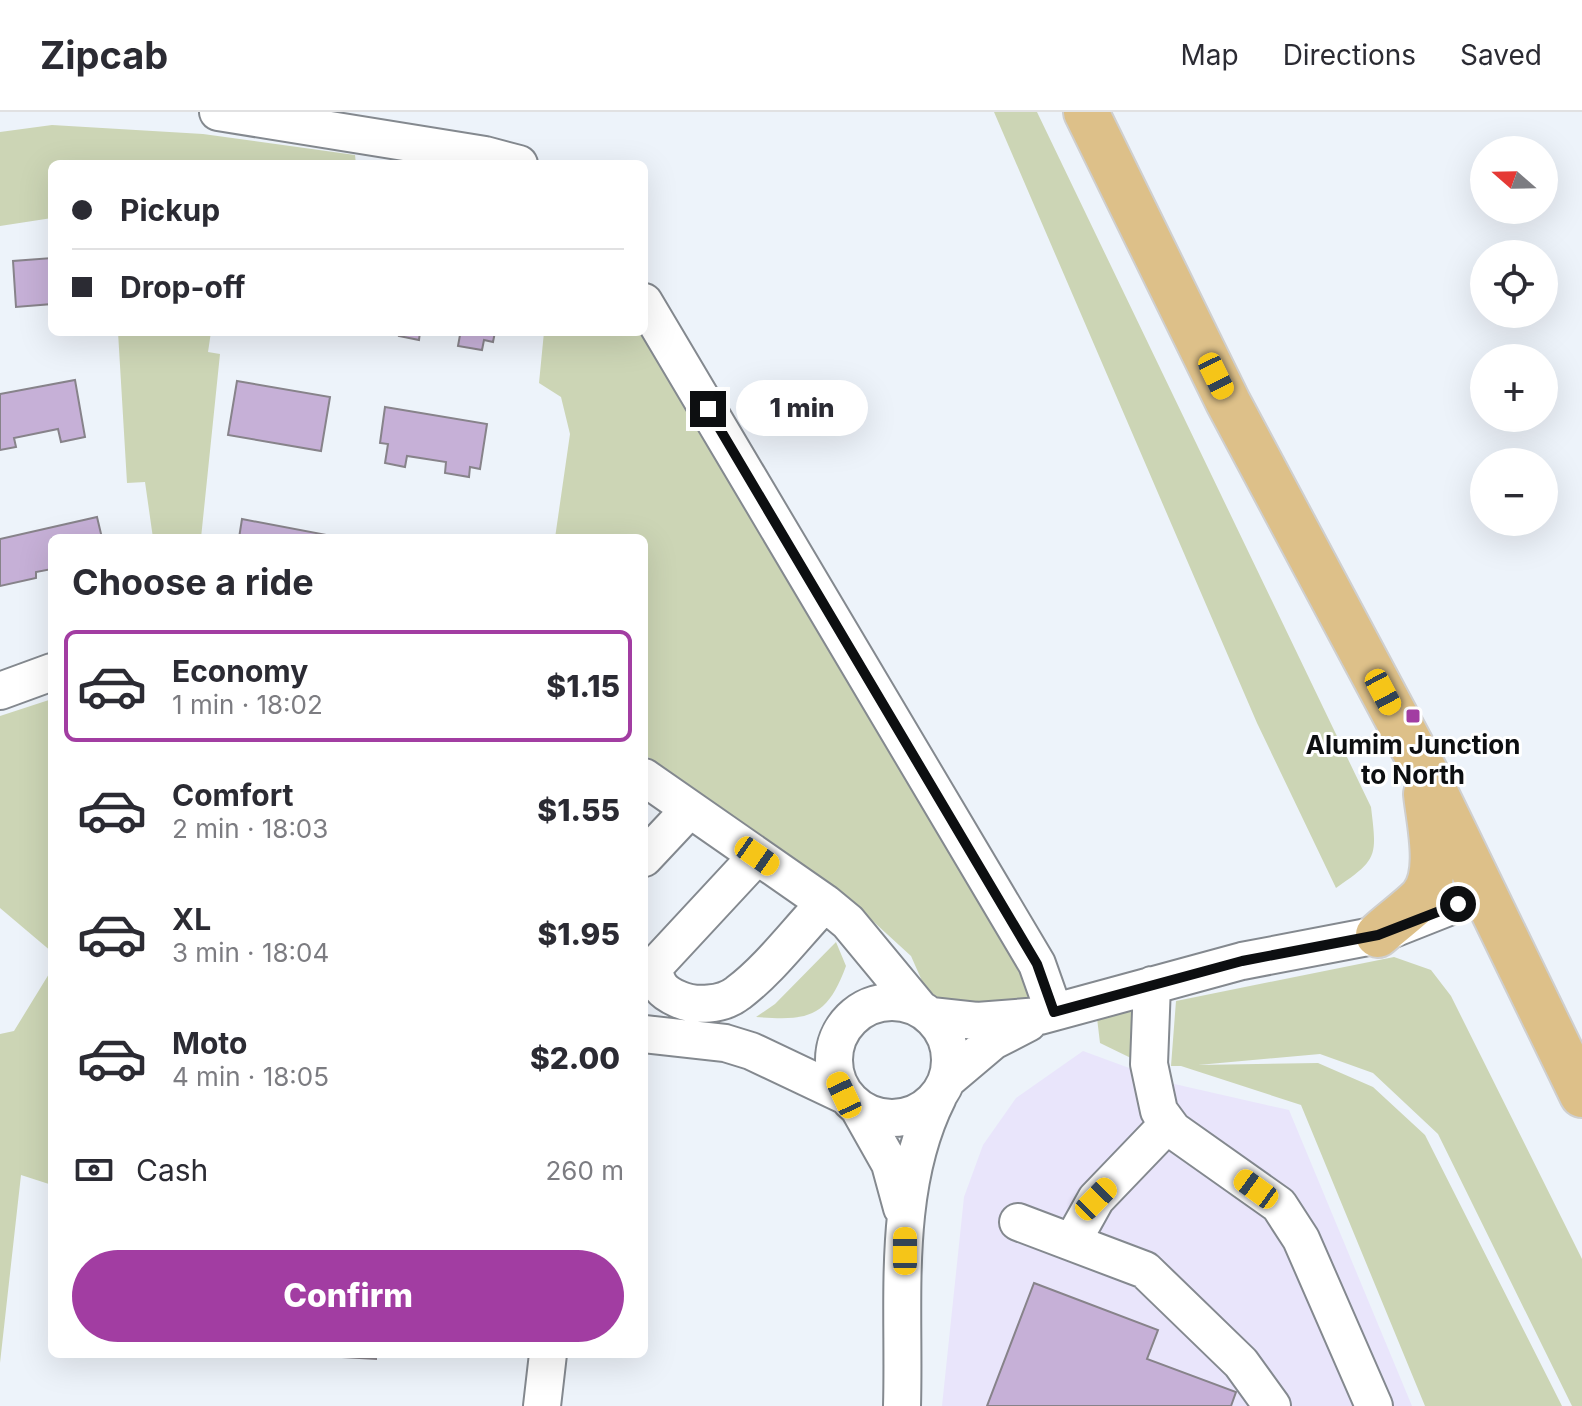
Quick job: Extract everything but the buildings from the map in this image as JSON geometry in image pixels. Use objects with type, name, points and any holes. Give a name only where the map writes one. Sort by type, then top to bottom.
[{"type":"main road","points":[[1086,112],[1228,402],[1425,771],[1582,1095]]},
{"type":"main road","points":[[1378,935],[1422,896],[1429,883],[1432,866],[1425,771]]},
{"type":"street","points":[[218,112],[504,160]]},
{"type":"street","points":[[648,309],[1037,964],[1047,1014]]},
{"type":"street","points":[[0,691],[48,673]]},
{"type":"street","points":[[648,780],[848,922],[856,936],[926,1012],[949,1045],[943,1088],[918,1146],[905,1225],[902,1406]]},
{"type":"street","points":[[648,854],[690,809]]},
{"type":"street","points":[[757,856],[654,967],[656,980],[664,993],[684,1002],[706,1004],[736,995],[825,903]]},
{"type":"street","points":[[751,1051],[803,1049],[823,1042],[850,1020],[887,1002],[977,1021],[1047,1014],[1242,961],[1378,935],[1484,893]]},
{"type":"street","points":[[856,936],[863,960],[863,986],[850,1020],[837,1042],[834,1060],[852,1102],[890,1164],[905,1225]]},
{"type":"street","points":[[1152,985],[1151,1085],[1159,1111],[1168,1124],[1279,1205],[1301,1239],[1374,1406]]},
{"type":"street","points":[[648,1034],[725,1043],[751,1051],[852,1102],[874,1117],[901,1118],[925,1109],[993,1041],[1047,1014]]},
{"type":"street","points":[[1072,1242],[1096,1199],[1168,1124]]},
{"type":"street","points":[[1018,1222],[1145,1270],[1241,1363],[1272,1406]]},
{"type":"street","points":[[542,1406],[548,1358]]},
{"type":"shaded area","points":[[1083,1051],[1170,1083],[1289,1110],[1412,1406],[942,1406],[964,1197],[983,1145],[1016,1098]]},
{"type":"green space","points":[[994,112],[1037,112],[1371,807],[1372,855],[1360,870],[1336,888],[1257,723]]},
{"type":"green space","points":[[52,125],[203,134],[355,155],[356,160],[48,160],[48,219],[0,226],[0,132]]},
{"type":"green space","points":[[118,336],[210,336],[208,352],[220,354],[201,534],[152,534],[145,482],[127,483]]},
{"type":"green space","points":[[544,336],[644,336],[1037,998],[995,1007],[945,1002],[926,990],[911,956],[853,903],[648,757],[648,534],[556,534],[570,434],[561,397],[539,383]]},
{"type":"green space","points":[[48,700],[48,949],[0,908],[0,716]]},
{"type":"green space","points":[[836,942],[846,966],[839,983],[823,1006],[802,1016],[756,1017],[775,1004]]},
{"type":"green space","points":[[1394,957],[1431,970],[1451,996],[1582,1259],[1582,1406],[1572,1406],[1438,1134],[1373,1073],[1320,1054],[1198,1065],[1318,1063],[1373,1087],[1425,1135],[1562,1406],[1425,1406],[1301,1105],[1181,1066],[1171,1066],[1176,1001]]},
{"type":"green space","points":[[48,976],[48,1184],[21,1175],[0,1363],[0,1034],[14,1031]]},
{"type":"green space","points":[[1135,1002],[1135,1060],[1100,1043],[1097,1018]]},
{"type":"place","name":"Alumim Junction to North","points":[[1413,716]]},
{"type":"route","points":[[708,409],[1037,964],[1054,1012],[1242,961],[1378,935],[1458,904]]}]
